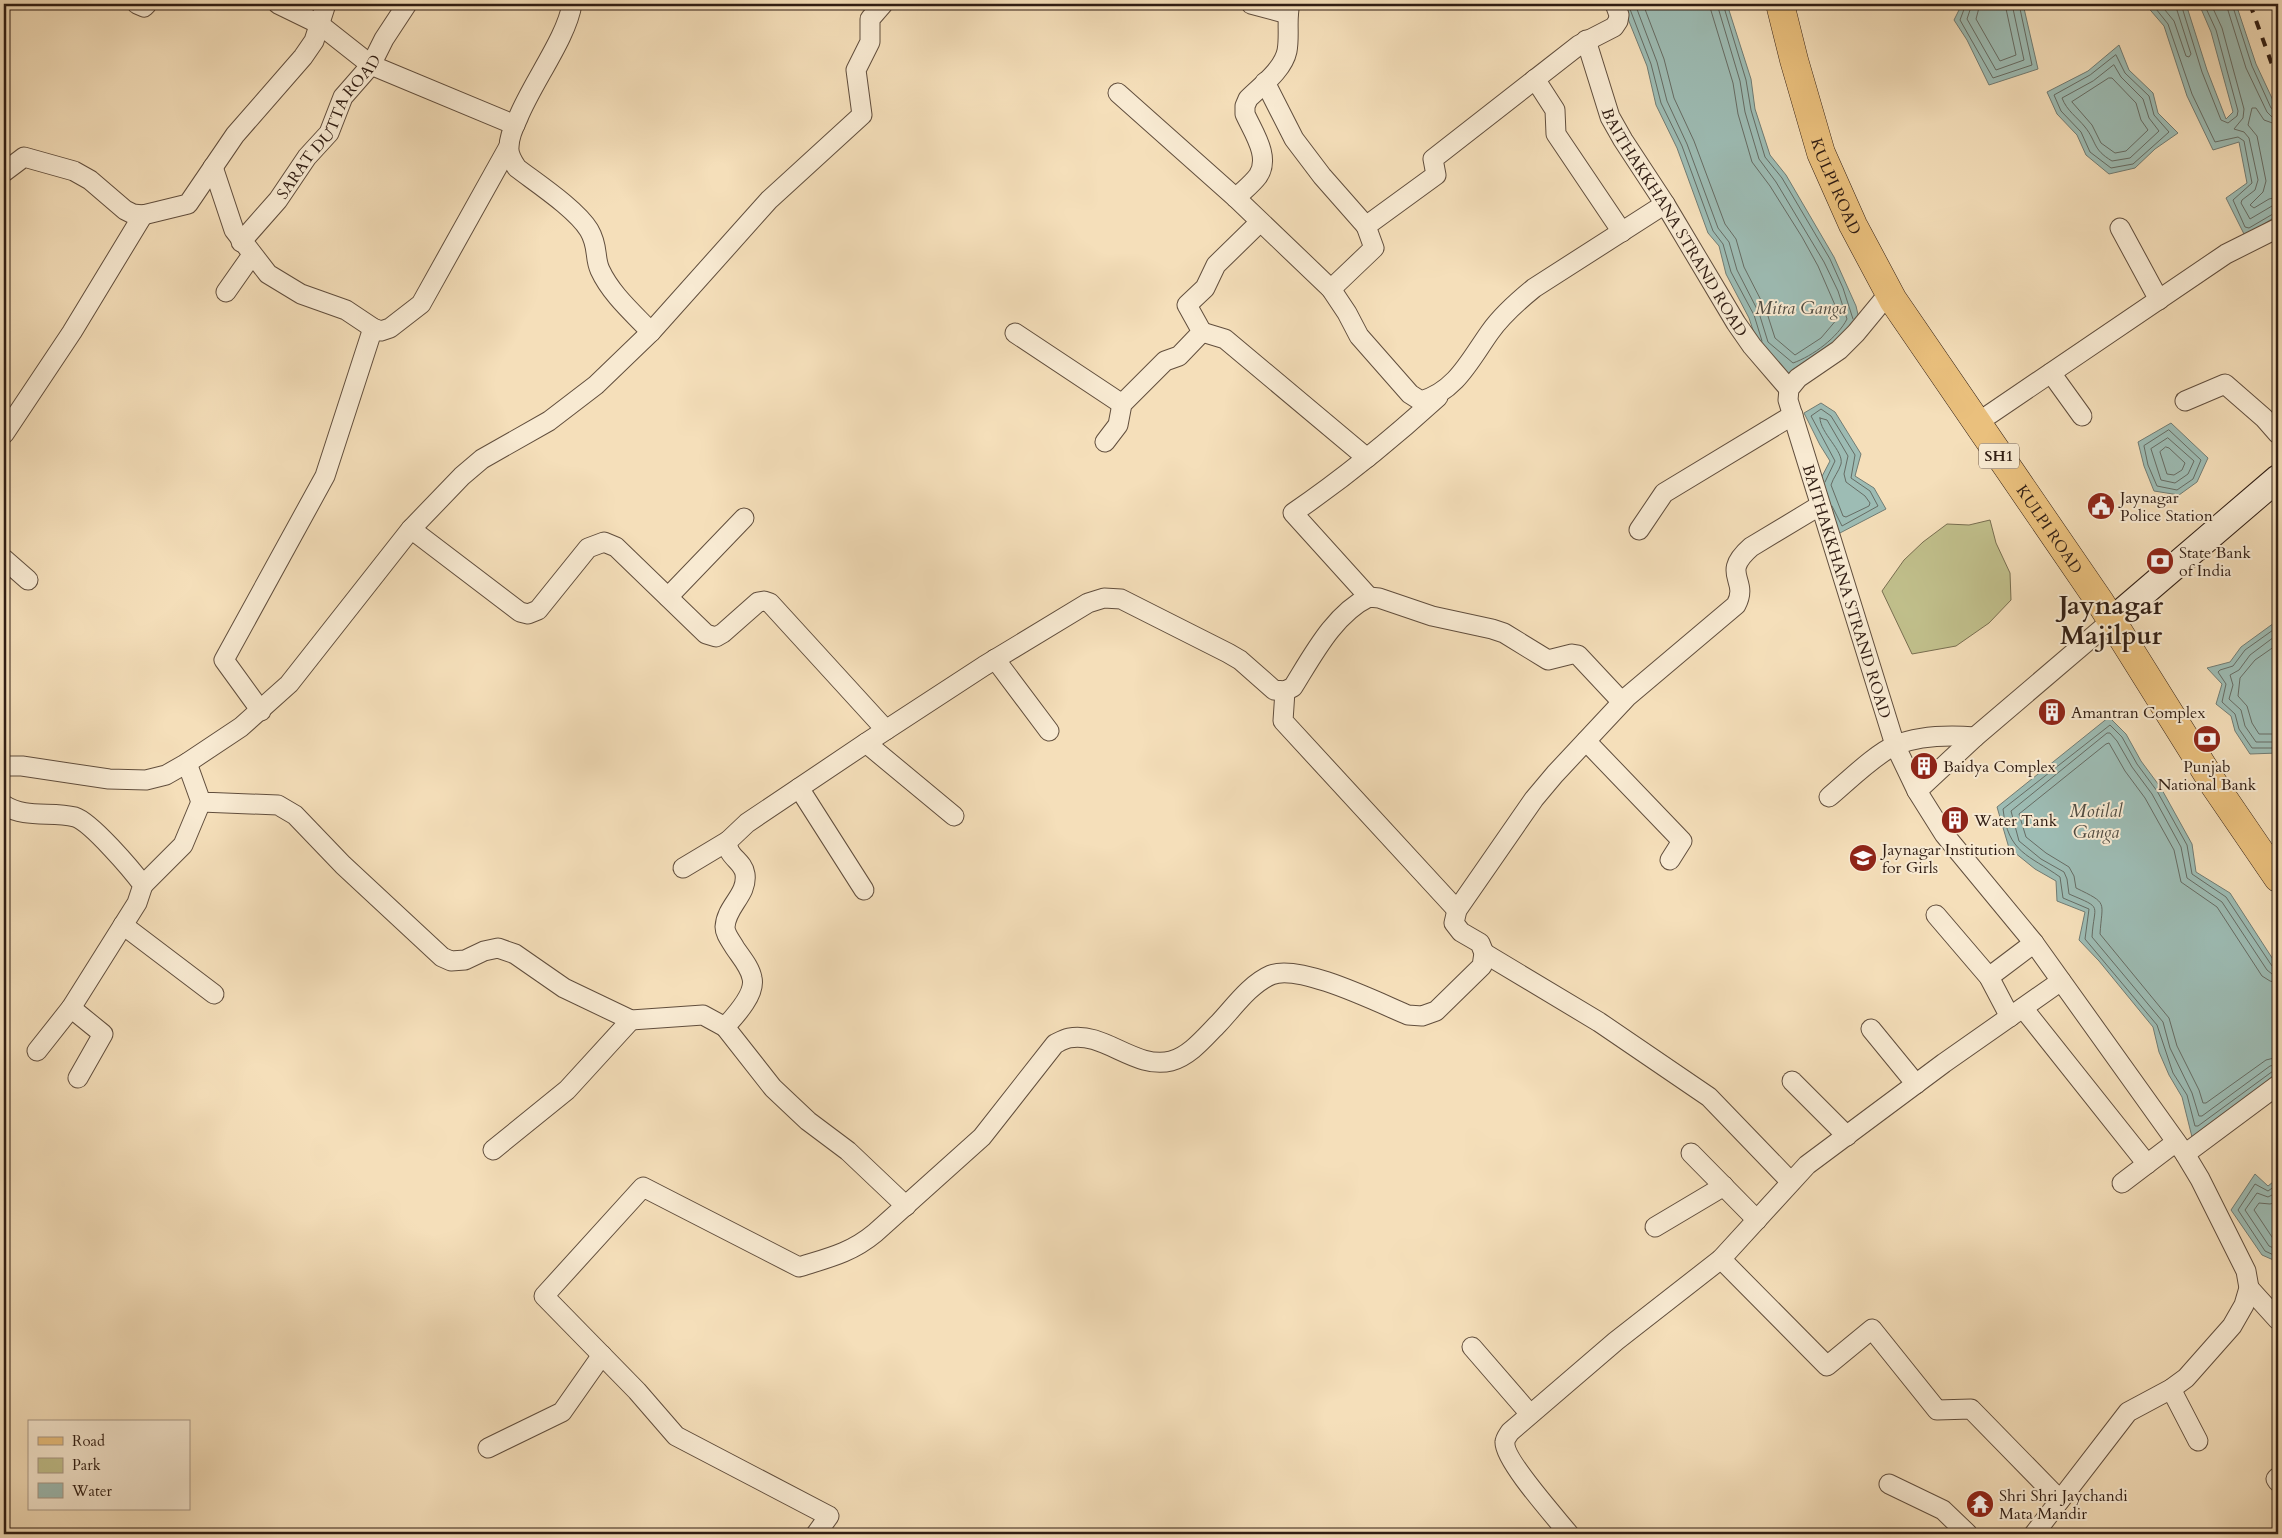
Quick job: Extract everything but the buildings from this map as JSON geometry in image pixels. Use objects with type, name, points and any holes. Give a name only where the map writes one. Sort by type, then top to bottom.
[{"type":"main road","name":"KULPI ROAD","points":[[1780,4],[1794,60],[1822,153],[1853,225],[1890,293],[1918,339],[2079,571],[2216,786],[2278,878]]},
{"type":"main road","points":[[2111,621],[2278,478]]},
{"type":"street","points":[[137,4],[144,7],[147,4]]},
{"type":"street","points":[[278,4],[319,24],[371,65],[515,125]]},
{"type":"street","points":[[4,172],[24,157],[74,172],[90,180],[125,210],[133,214],[143,215],[188,204],[235,135],[304,57],[314,40],[326,4]]},
{"type":"street","name":"SARAT DUTTA ROAD","points":[[226,292],[247,249],[307,157],[329,133],[343,97],[371,65],[384,39],[407,4]]},
{"type":"street","points":[[214,167],[228,216],[247,249],[268,274],[300,294],[346,310],[372,328],[381,331],[390,328],[421,304],[508,148],[526,98],[563,30],[572,4]]},
{"type":"street","points":[[4,766],[22,766],[109,779],[146,780],[166,775],[187,763],[261,711],[289,684],[411,529],[462,476],[482,459],[550,421],[575,402],[650,332],[769,200],[862,115],[856,70],[870,42],[870,19],[883,4]]},
{"type":"street","points":[[1236,198],[1258,176],[1263,166],[1263,156],[1245,114],[1245,106],[1248,100],[1285,58],[1287,50],[1289,9],[1251,4]]},
{"type":"street","points":[[1366,226],[1436,175],[1433,159],[1586,40],[1614,27],[1619,15],[1615,4]]},
{"type":"street","name":"BAITHAKKHANA STRAND ROAD","points":[[1586,40],[1610,117],[1665,204],[1736,323],[1752,346],[1790,389],[1788,400],[1819,506],[1895,745],[1918,792],[1944,834],[2034,943],[2180,1148],[2200,1179],[2246,1271],[2249,1288]]},
{"type":"street","points":[[1535,80],[1555,110],[1556,134],[1622,232]]},
{"type":"street","points":[[1265,82],[1294,140],[1322,176],[1366,226],[1374,248],[1331,289]]},
{"type":"street","points":[[1118,93],[1236,198],[1331,289],[1359,336],[1410,394],[1421,401],[1447,389]]},
{"type":"street","points":[[508,148],[517,168],[579,218],[589,230],[597,246],[599,267],[606,283],[650,332]]},
{"type":"street","points":[[1369,597],[1293,513],[1327,490],[1397,434],[1447,389],[1472,361],[1491,331],[1517,302],[1534,288],[1665,204]]},
{"type":"street","points":[[4,434],[72,332],[143,215]]},
{"type":"street","points":[[1260,222],[1216,265],[1204,288],[1187,305],[1202,332],[1225,339],[1367,458]]},
{"type":"street","points":[[2120,228],[2159,300]]},
{"type":"street","points":[[1977,423],[2226,254],[2278,228]]},
{"type":"street","points":[[1790,389],[1798,378],[1823,362],[1856,333],[1890,293]]},
{"type":"street","points":[[261,711],[224,660],[325,476],[372,328]]},
{"type":"street","points":[[1105,442],[1118,425],[1122,404],[1165,361],[1179,356],[1202,332]]},
{"type":"street","points":[[1014,333],[1122,404]]},
{"type":"street","points":[[2051,373],[2082,416]]},
{"type":"street","points":[[2185,400],[2225,384],[2264,418],[2278,434]]},
{"type":"street","points":[[1639,530],[1664,493],[1793,415]]},
{"type":"street","points":[[816,1534],[829,1516],[676,1436],[637,1391],[544,1296],[643,1186],[799,1267],[844,1254],[860,1246],[982,1137],[1055,1044],[1068,1038],[1088,1038],[1153,1063],[1172,1061],[1193,1049],[1253,987],[1272,974],[1293,972],[1319,979],[1408,1015],[1422,1016],[1436,1011],[1482,966],[1484,953],[1480,943],[1461,932],[1454,923],[1457,910],[1534,799],[1622,702],[1736,605],[1741,596],[1740,586],[1735,575],[1736,564],[1742,554],[1819,506]]},
{"type":"street","points":[[668,598],[744,518]]},
{"type":"street","points":[[411,529],[520,612],[528,614],[538,610],[579,556],[588,548],[604,542],[616,547],[706,634],[716,637],[723,634],[758,602],[770,603],[886,730]]},
{"type":"street","points":[[4,559],[28,580]]},
{"type":"street","points":[[683,868],[728,841],[747,823],[995,659],[1088,603],[1104,598],[1121,598],[1228,653],[1240,660],[1274,690],[1285,691],[1293,687],[1322,642],[1348,611],[1369,597],[1379,598],[1432,616],[1504,633],[1548,660],[1572,654],[1578,655],[1622,702]]},
{"type":"street","points":[[1918,792],[1975,737],[2111,621]]},
{"type":"street","points":[[995,659],[1049,731]]},
{"type":"street","points":[[1285,691],[1283,721],[1457,910]]},
{"type":"street","points":[[1829,797],[1895,745],[1925,738],[1948,736],[1975,737]]},
{"type":"street","points":[[1586,741],[1682,842],[1670,860]]},
{"type":"street","points":[[866,743],[954,816]]},
{"type":"street","points":[[37,1051],[71,1008],[137,903],[144,885],[182,845],[201,802],[187,763]]},
{"type":"street","points":[[799,788],[864,890]]},
{"type":"street","points":[[201,802],[278,804],[295,815],[350,871],[442,957],[451,961],[464,960],[484,951],[498,948],[515,954],[564,988],[631,1020],[703,1015],[726,1027],[773,1088],[808,1121],[848,1151],[906,1206]]},
{"type":"street","points":[[4,805],[23,813],[76,818],[89,825],[144,885]]},
{"type":"street","points":[[726,1027],[751,992],[753,980],[749,970],[728,938],[725,928],[727,918],[743,892],[746,882],[744,868],[730,854],[727,848],[728,841]]},
{"type":"street","points":[[1936,914],[2016,1012],[2147,1164]]},
{"type":"street","points":[[123,925],[214,994]]},
{"type":"street","points":[[1989,977],[2034,943]]},
{"type":"street","points":[[1484,953],[1599,1022],[1709,1097],[1791,1182]]},
{"type":"street","points":[[1569,1534],[1515,1467],[1507,1454],[1505,1442],[1510,1432],[1616,1341],[1721,1259],[1807,1165],[1916,1084],[2061,981]]},
{"type":"street","points":[[71,1008],[103,1034],[78,1078]]},
{"type":"street","points":[[493,1150],[567,1090],[631,1020]]},
{"type":"street","points":[[1871,1029],[1916,1084]]},
{"type":"street","points":[[1792,1081],[1847,1136]]},
{"type":"street","points":[[2122,1183],[2147,1164],[2180,1148],[2278,1085]]},
{"type":"street","points":[[1691,1153],[1757,1220]]},
{"type":"street","points":[[1655,1227],[1724,1186]]},
{"type":"street","points":[[1721,1259],[1827,1366],[1872,1329],[1937,1410],[1971,1409],[2060,1500]]},
{"type":"street","points":[[2249,1288],[2278,1320]]},
{"type":"street","points":[[2034,1534],[2128,1412],[2171,1389],[2196,1368],[2232,1326],[2244,1305],[2249,1288]]},
{"type":"street","points":[[1472,1347],[1530,1414]]},
{"type":"street","points":[[488,1448],[562,1412],[602,1355]]},
{"type":"street","points":[[2171,1389],[2198,1441]]},
{"type":"street","points":[[2278,1477],[2276,1479],[2278,1482]]},
{"type":"street","points":[[1888,1484],[1943,1510],[1968,1534]]},
{"type":"green space","points":[[1990,520],[1996,543],[2010,573],[2011,600],[1989,623],[1956,646],[1912,654],[1882,591],[1904,560],[1923,542],[1947,524],[1969,525]]},
{"type":"water","name":"Mitra Ganga","points":[[1622,4],[1727,4],[1751,79],[1755,109],[1770,155],[1786,175],[1834,257],[1856,306],[1860,323],[1790,376],[1759,348],[1749,318],[1726,274],[1719,246],[1708,233],[1677,148],[1656,105],[1647,66]]},
{"type":"water","points":[[1962,4],[2023,4],[2038,69],[1989,85],[1967,40],[1954,20]]},
{"type":"water","points":[[2145,4],[2186,4],[2207,70],[2226,119],[2233,112],[2211,32],[2199,4],[2236,4],[2256,64],[2278,111],[2278,215],[2245,236],[2226,198],[2247,183],[2239,142],[2213,150],[2187,96],[2164,26]]},
{"type":"water","points":[[2119,45],[2129,70],[2153,93],[2158,113],[2178,133],[2155,149],[2135,168],[2109,174],[2086,155],[2077,135],[2057,114],[2047,92],[2088,71]]},
{"type":"water","points":[[1821,403],[1835,412],[1861,454],[1855,476],[1874,488],[1886,509],[1838,534],[1818,484],[1830,461],[1804,413]]},
{"type":"water","points":[[2171,423],[2208,458],[2197,482],[2179,495],[2154,491],[2144,466],[2138,442]]},
{"type":"water","points":[[2274,623],[2278,626],[2278,753],[2250,754],[2235,731],[2231,716],[2216,704],[2222,684],[2207,668],[2230,662],[2241,647]]},
{"type":"water","name":"Motilal Ganga","points":[[2109,717],[2126,734],[2141,761],[2161,788],[2192,844],[2196,872],[2230,893],[2278,967],[2278,1074],[2192,1137],[2182,1097],[2169,1075],[2159,1052],[2153,1027],[2099,961],[2079,940],[2085,912],[2057,901],[2056,881],[2035,869],[2009,848],[1997,807]]},
{"type":"water","points":[[2255,1174],[2268,1186],[2278,1178],[2278,1262],[2262,1255],[2231,1210]]},
{"type":"railway","points":[[2250,4],[2278,81]]},
{"type":"railway","points":[[2273,4],[2278,19]]},
{"type":"place","name":"Jaynagar Police Station","points":[[2101,506]]},
{"type":"place","name":"State Bank of India","points":[[2160,561]]},
{"type":"place","name":"Amantran Complex","points":[[2052,712]]},
{"type":"place","name":"Punjab National Bank","points":[[2207,739]]},
{"type":"place","name":"Baidya Complex","points":[[1924,766]]},
{"type":"place","name":"Water Tank","points":[[1955,820]]},
{"type":"place","name":"Jaynagar Institution for Girls","points":[[1863,858]]},
{"type":"place","name":"Shri Shri Jaychandi Mata Mandir","points":[[1980,1504]]},
{"type":"district","name":"Jaynagar Majilpur","points":[[2111,620]]}]
